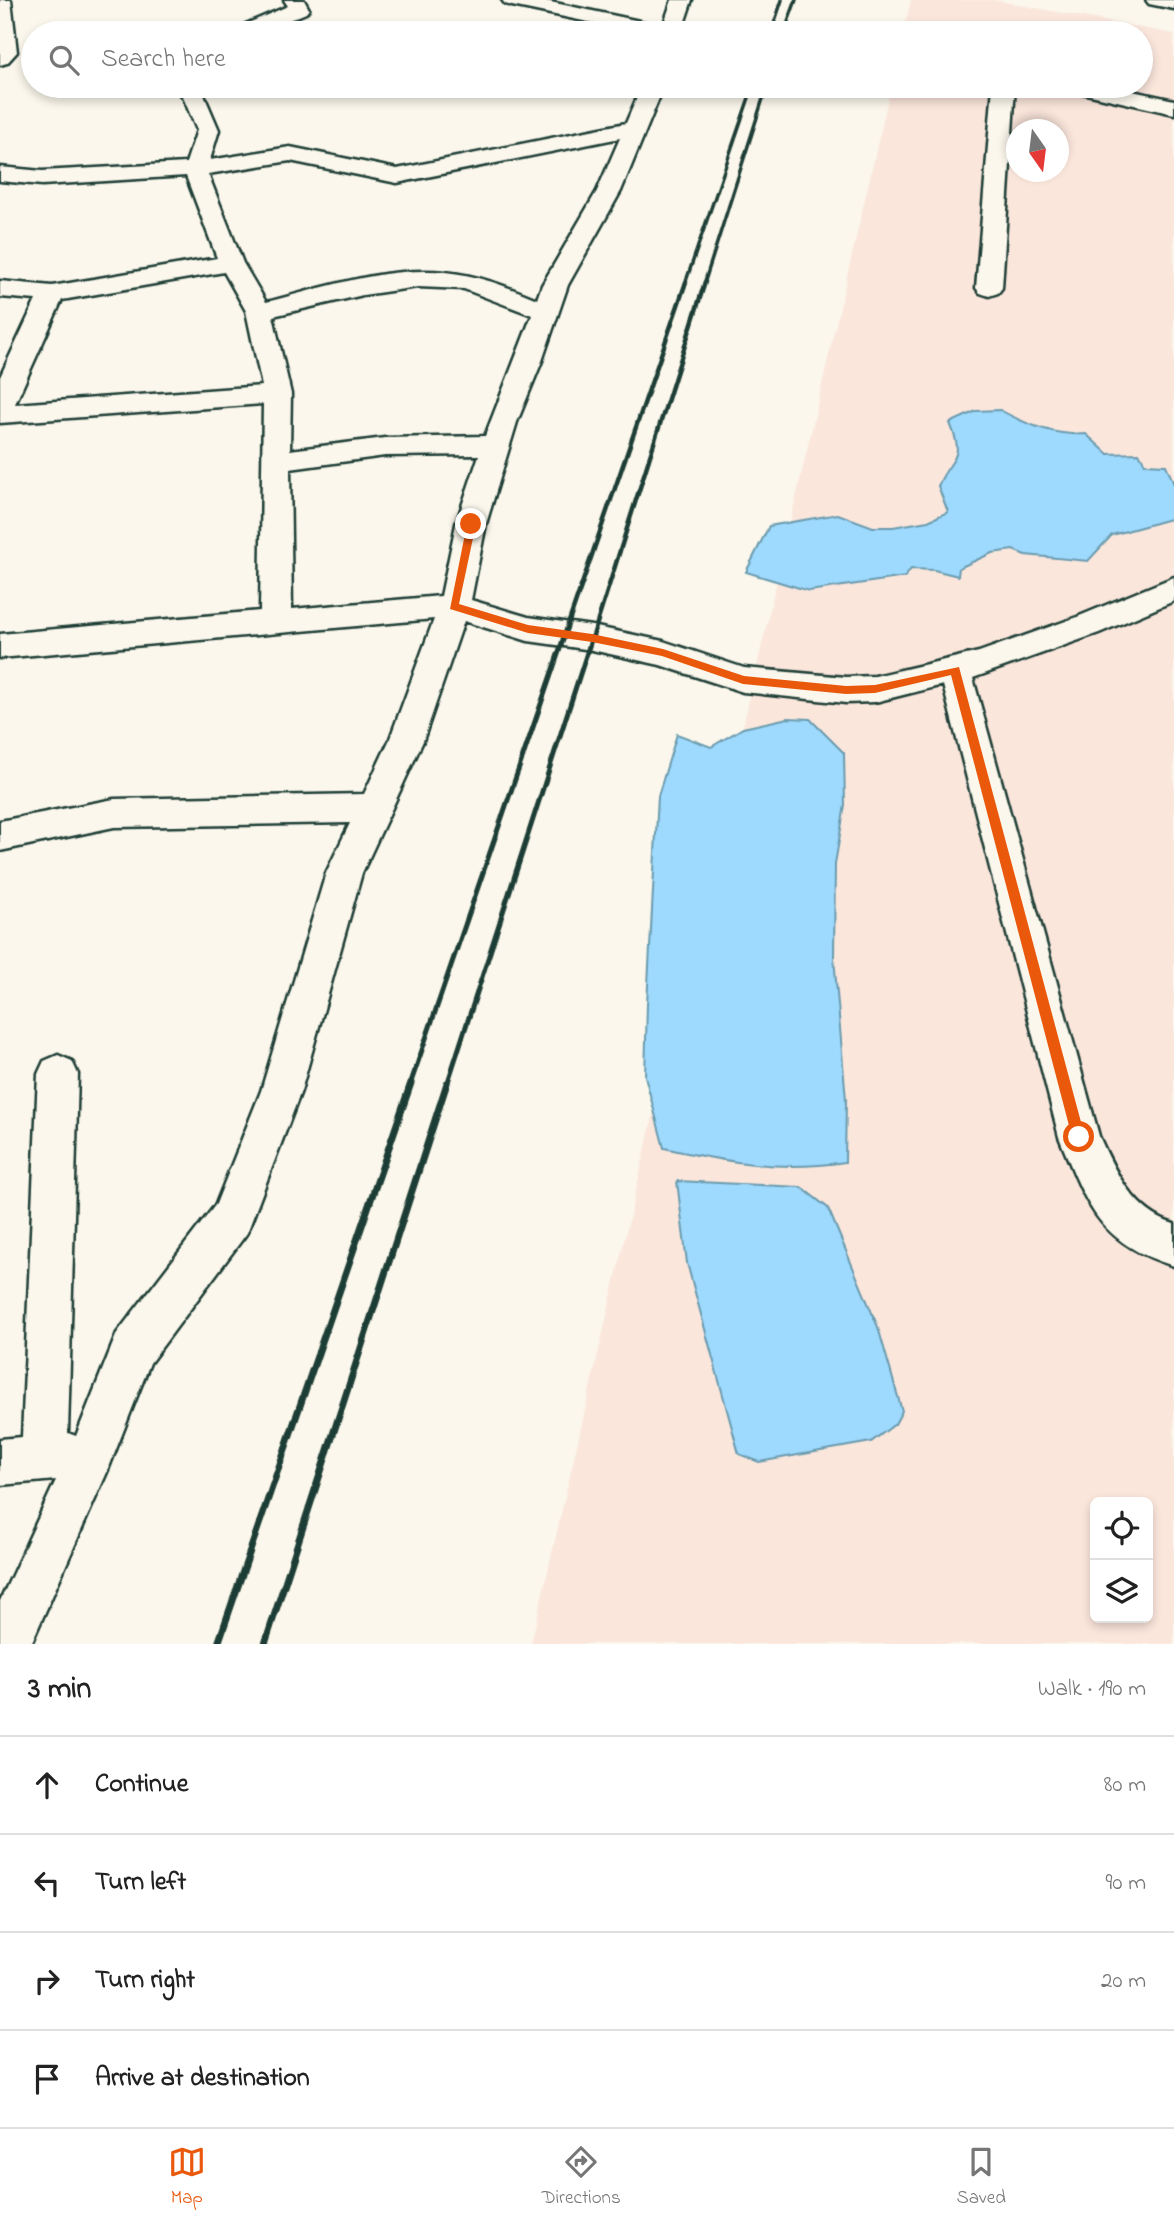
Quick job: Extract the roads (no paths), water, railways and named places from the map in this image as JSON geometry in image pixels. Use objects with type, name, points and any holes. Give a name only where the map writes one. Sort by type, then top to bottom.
[{"type":"street","points":[[0,59],[6,52],[1,0]]},
{"type":"street","points":[[270,21],[299,9],[294,0]]},
{"type":"street","points":[[512,0],[613,21]]},
{"type":"street","points":[[674,21],[682,0]]},
{"type":"street","points":[[1156,0],[1174,3]]},
{"type":"street","points":[[194,98],[208,130],[195,169],[231,263],[259,310],[277,394],[276,622]]},
{"type":"street","points":[[6,1644],[92,1454],[133,1349],[232,1218],[281,1091],[344,873],[406,741],[454,606],[471,524],[496,445],[555,285],[609,191],[648,98]]},
{"type":"street","points":[[989,288],[1002,98]]},
{"type":"street","points":[[1134,98],[1174,107]]},
{"type":"street","points":[[0,174],[42,178],[195,169],[290,154],[397,176],[635,128]]},
{"type":"street","points":[[0,289],[52,294],[231,263]]},
{"type":"street","points":[[259,310],[414,279],[445,279],[466,282],[546,311]]},
{"type":"street","points":[[0,405],[52,294]]},
{"type":"street","points":[[0,414],[277,394]]},
{"type":"street","points":[[276,461],[385,447],[496,445]]},
{"type":"street","points":[[0,646],[454,606],[528,629],[592,638],[663,653],[743,680],[846,690],[875,689],[955,670],[1021,650],[1174,588]]},
{"type":"street","points":[[955,670],[1079,1137],[1098,1182],[1120,1215],[1154,1241],[1174,1245]]},
{"type":"street","points":[[0,836],[114,813],[374,808]]},
{"type":"street","points":[[58,1074],[22,1460],[92,1454]]},
{"type":"water","points":[[1000,410],[1042,428],[1086,434],[1108,454],[1139,453],[1145,464],[1166,465],[1174,484],[1174,518],[1112,535],[1088,561],[1025,555],[1013,550],[992,553],[959,568],[958,576],[934,570],[911,569],[905,577],[809,591],[746,572],[769,526],[838,514],[873,527],[893,527],[928,521],[948,512],[938,486],[957,452],[950,423],[976,411]]},
{"type":"water","points":[[788,718],[810,719],[844,753],[845,805],[835,864],[834,957],[846,1100],[845,1162],[821,1165],[754,1164],[664,1148],[645,1076],[658,796],[677,734],[711,747],[743,728]]},
{"type":"water","points":[[677,1181],[801,1187],[828,1208],[878,1327],[902,1411],[895,1424],[871,1442],[759,1462],[739,1454],[687,1263]]},
{"type":"railway","points":[[775,21],[782,0]]},
{"type":"railway","points":[[788,21],[796,0]]},
{"type":"railway","points":[[685,284],[749,98]]},
{"type":"railway","points":[[704,284],[763,98]]},
{"type":"railway","points":[[563,639],[686,282]]},
{"type":"railway","points":[[592,639],[705,282]]},
{"type":"railway","points":[[410,1085],[564,637]]},
{"type":"railway","points":[[447,1085],[592,637]]},
{"type":"railway","points":[[218,1644],[411,1083]]},
{"type":"railway","points":[[265,1644],[447,1083]]}]
